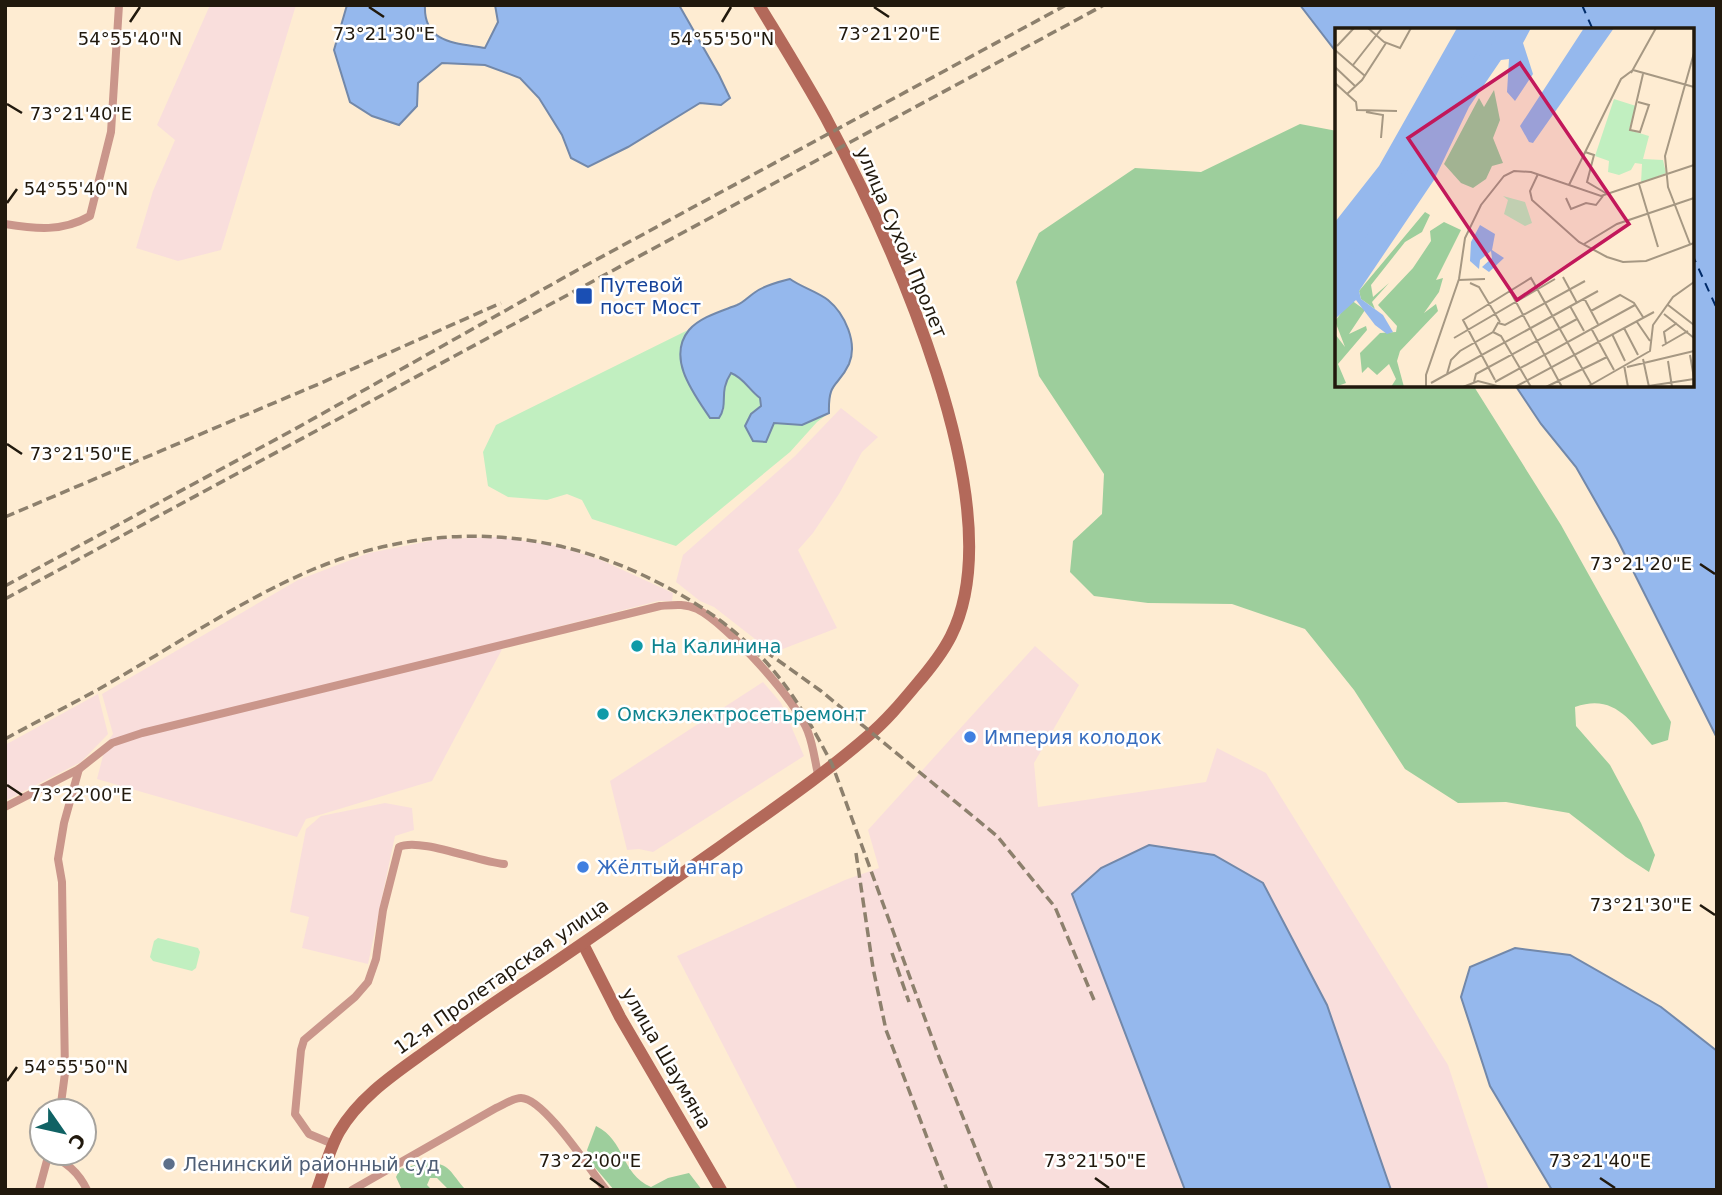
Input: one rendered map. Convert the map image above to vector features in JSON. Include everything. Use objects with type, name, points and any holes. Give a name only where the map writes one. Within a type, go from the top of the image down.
[{"type":"main road","name":"улица Сухой Пролет","points":[[760,5],[825,117],[870,207],[913,306],[946,404],[965,489],[970,527],[969,581],[950,639],[930,668]]},
{"type":"main road","name":"12-я Пролетарская улица","points":[[317,1190],[333,1144],[349,1117],[386,1080],[476,1014],[583,944],[871,734],[930,668]]},
{"type":"main road","name":"улица Шаумяна","points":[[583,944],[620,1017],[720,1190]]},
{"type":"street","points":[[5,224],[38,229],[75,225],[90,216],[111,132],[119,5]]},
{"type":"street","points":[[5,807],[79,769],[112,743],[142,733],[660,606],[685,604],[698,609],[730,635],[788,699],[808,732],[818,774]]},
{"type":"street","points":[[62,1097],[65,1073],[62,882],[58,859],[64,823],[79,769]]},
{"type":"street","points":[[333,1144],[309,1134],[295,1114],[301,1050],[304,1040],[355,997],[368,982],[376,959],[397,851],[402,844],[446,849],[468,858],[504,864]]},
{"type":"street","points":[[352,1190],[518,1098],[528,1099],[548,1114],[606,1190]]},
{"type":"street","points":[[39,1190],[45,1167]]},
{"type":"street","points":[[69,1167],[87,1190]]},
{"type":"shaded area","points":[[210,5],[296,5],[221,250],[178,261],[136,248],[153,191],[175,140],[157,125]]},
{"type":"shaded area","points":[[841,408],[878,437],[862,452],[839,494],[798,550],[837,628],[775,652],[676,582],[683,555],[795,456]]},
{"type":"shaded area","points":[[499,537],[558,546],[601,560],[673,593],[672,601],[658,601],[507,640],[432,781],[306,819],[297,837],[97,779],[106,744],[113,734],[102,694],[298,580],[369,553],[440,539]]},
{"type":"shaded area","points":[[1035,646],[1079,685],[1034,763],[1038,807],[1206,782],[1217,748],[1266,773],[1448,1065],[1489,1190],[1391,1190],[1327,1005],[1263,883],[1214,855],[1073,894],[1185,1190],[798,1190],[677,956],[845,880],[879,868],[868,830]]},
{"type":"shaded area","points":[[763,682],[781,703],[804,756],[653,852],[627,850],[610,781]]},
{"type":"shaded area","points":[[98,694],[108,734],[81,762],[5,801],[5,745]]},
{"type":"shaded area","points":[[385,803],[412,808],[414,830],[395,836],[368,964],[302,948],[309,917],[290,912],[306,829],[321,816]]},
{"type":"green space","points":[[1300,124],[1335,131],[1335,387],[1474,387],[1561,525],[1671,722],[1668,740],[1652,745],[1628,718],[1610,706],[1588,704],[1575,707],[1576,726],[1610,765],[1641,823],[1655,855],[1649,872],[1569,813],[1506,802],[1458,803],[1405,769],[1354,690],[1305,629],[1232,604],[1148,603],[1094,596],[1070,572],[1073,541],[1102,514],[1104,474],[1039,376],[1016,282],[1039,233],[1135,168],[1201,172]]},
{"type":"green space","points":[[690,329],[680,347],[724,411],[723,385],[731,372],[760,398],[761,406],[751,414],[774,423],[802,425],[829,413],[817,422],[790,452],[676,546],[592,519],[582,500],[567,494],[547,500],[508,497],[488,486],[483,452],[496,425]]},
{"type":"green space","points":[[158,938],[198,948],[200,952],[196,968],[192,971],[153,961],[150,957],[154,941]]},
{"type":"green space","points":[[596,1126],[613,1140],[628,1166],[641,1181],[651,1187],[668,1178],[689,1173],[702,1190],[614,1190],[592,1164],[587,1150]]},
{"type":"green space","points":[[426,1162],[441,1164],[466,1190],[449,1190],[437,1178],[430,1178],[427,1185],[432,1190],[402,1190],[396,1177],[400,1169]]},
{"type":"water","points":[[347,5],[425,5],[426,18],[436,34],[453,42],[485,48],[498,22],[495,5],[679,5],[730,98],[721,105],[700,103],[628,147],[588,167],[571,158],[562,135],[539,98],[520,78],[485,65],[442,63],[418,83],[417,106],[399,125],[372,116],[350,102],[334,50]]},
{"type":"water","points":[[1300,5],[1717,5],[1717,738],[1617,539],[1576,467],[1541,424],[1516,387],[1694,387],[1694,28],[1335,28],[1335,50]]},
{"type":"water","points":[[790,279],[824,297],[840,313],[851,338],[851,356],[845,372],[832,389],[829,413],[802,425],[774,423],[766,442],[753,441],[745,426],[751,414],[761,406],[760,398],[731,373],[725,386],[722,413],[719,418],[710,418],[685,376],[680,352],[683,341],[694,325],[739,304],[762,288]]},
{"type":"water","points":[[1149,845],[1214,855],[1263,883],[1327,1005],[1391,1190],[1185,1190],[1072,894],[1101,868]]},
{"type":"water","points":[[1515,948],[1570,955],[1661,1007],[1717,1051],[1717,1190],[1552,1190],[1490,1086],[1461,997],[1470,967]]},
{"type":"ferry route","points":[[1582,5],[1592,28]]},
{"type":"ferry route","points":[[1694,258],[1717,309]]},
{"type":"railway","points":[[5,586],[295,429],[581,268],[1066,5]]},
{"type":"railway","points":[[5,599],[1104,5]]},
{"type":"railway","points":[[5,517],[321,383],[501,303]]},
{"type":"railway","points":[[5,739],[99,689],[227,613],[280,585],[350,556],[394,544],[482,536],[526,540],[613,562],[655,581],[704,609],[747,643],[782,681],[819,740],[832,764],[939,1057],[992,1190]]},
{"type":"railway","points":[[765,651],[821,691],[997,836],[1055,907],[1094,1000]]},
{"type":"railway","points":[[856,853],[873,968],[886,1030],[947,1190]]},
{"type":"railway","points":[[892,953],[909,1002]]},
{"type":"place","name":"Путевой пост Мост","points":[[584,296]]},
{"type":"place","name":"На Калинина","points":[[637,646]]},
{"type":"place","name":"Омскэлектросетьремонт","points":[[603,714]]},
{"type":"place","name":"Империя колодок","points":[[970,737]]},
{"type":"place","name":"Жёлтый ангар","points":[[583,867]]},
{"type":"place","name":"Ленинский районный суд","points":[[169,1164]]}]
